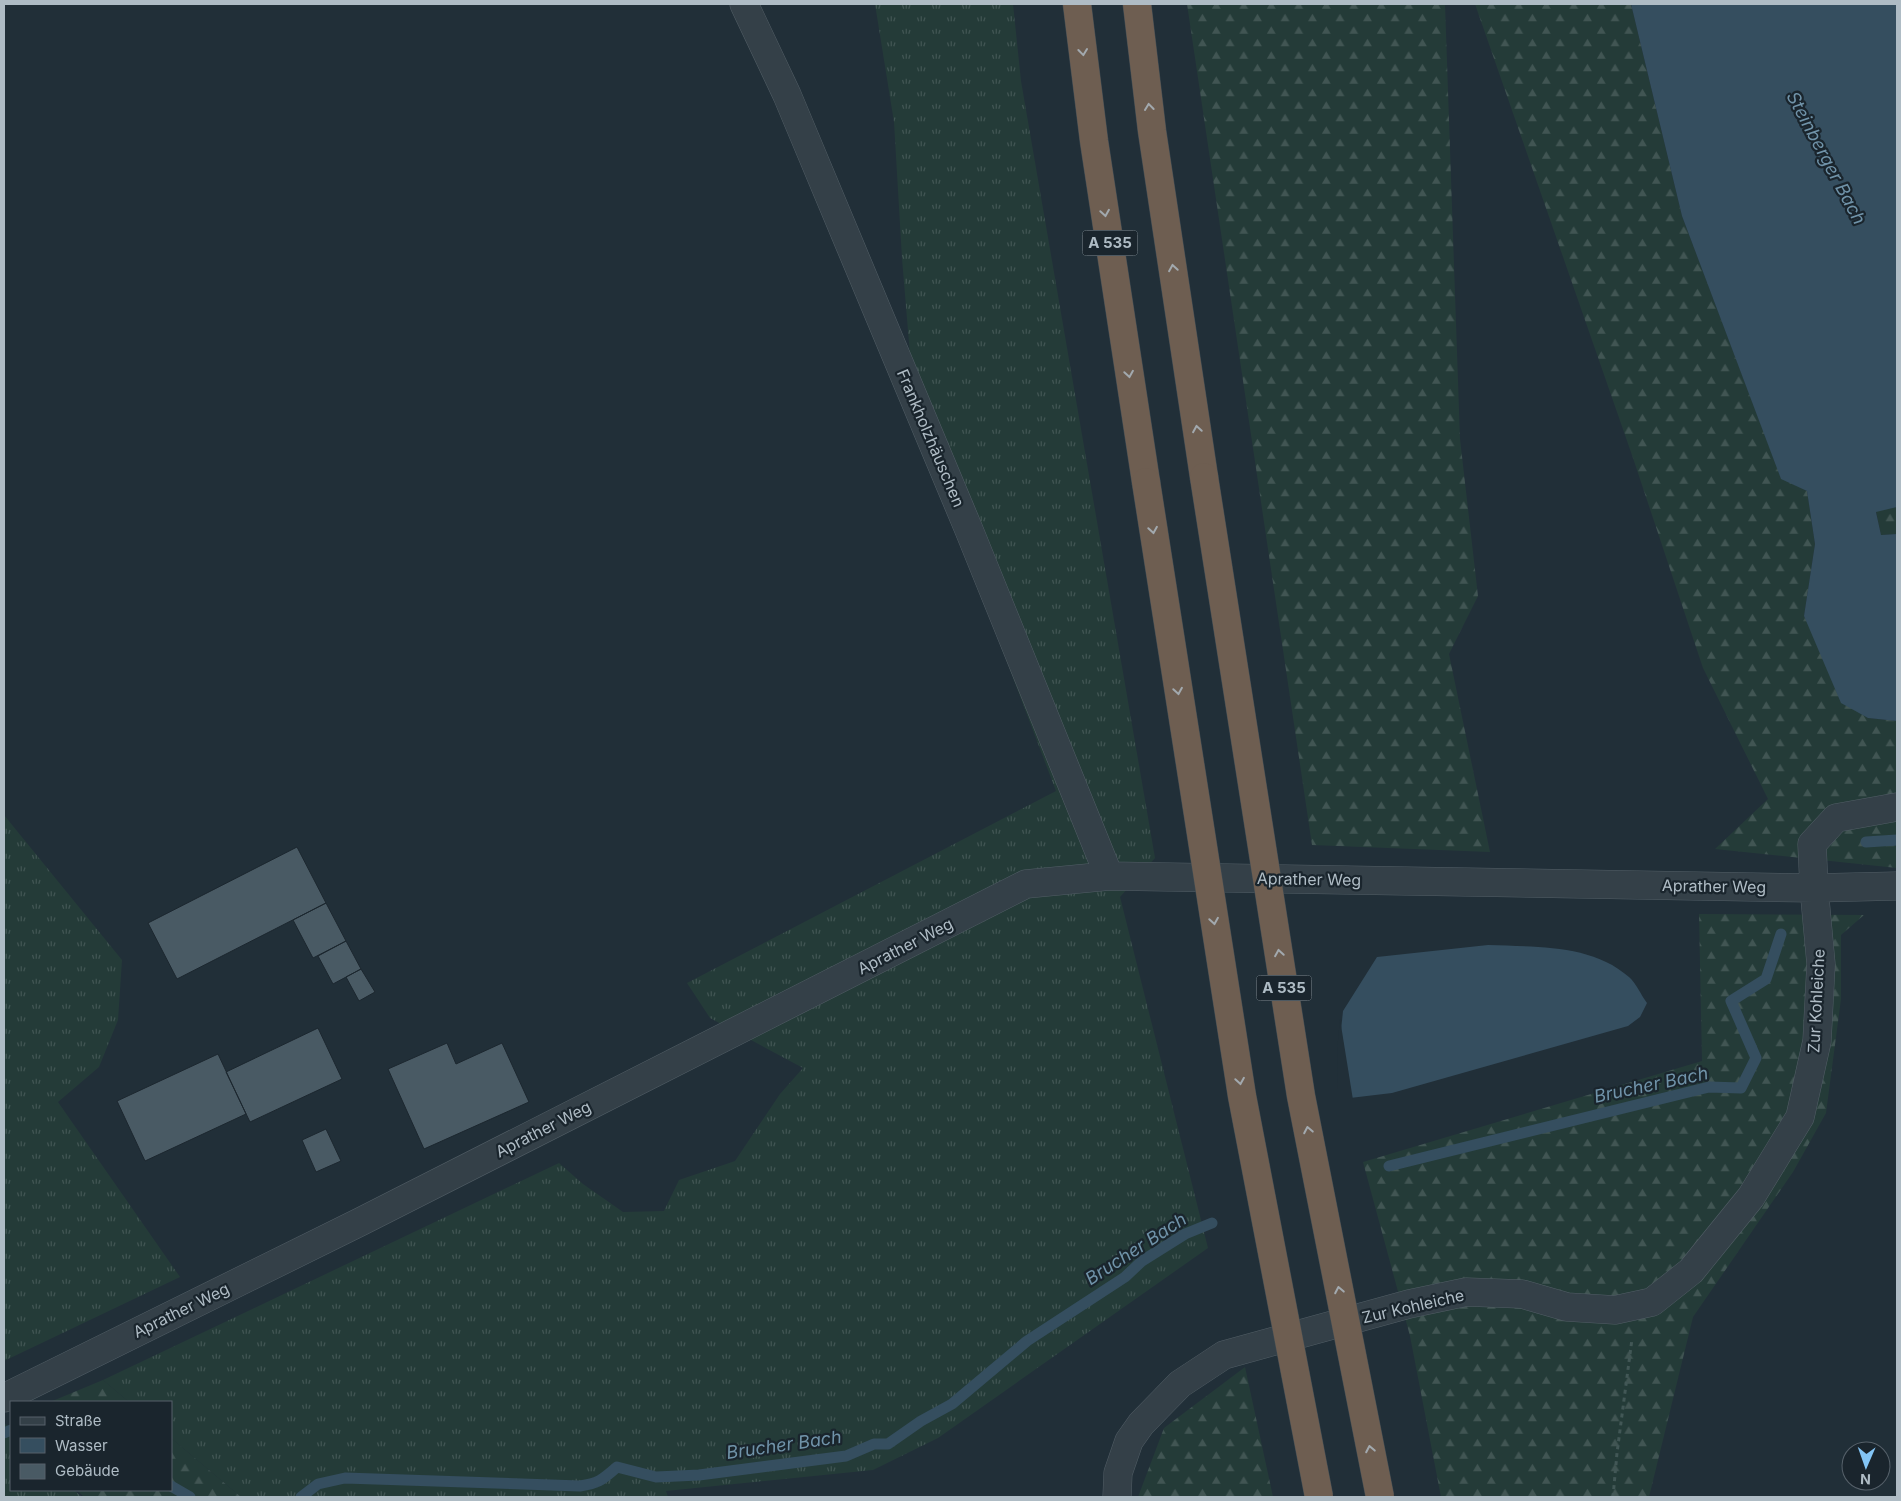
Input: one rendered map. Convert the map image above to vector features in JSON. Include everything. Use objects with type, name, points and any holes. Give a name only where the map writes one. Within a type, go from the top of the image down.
[{"type":"highway","name":"A 535","points":[[1077,4],[1096,151],[1146,482],[1242,1096],[1319,1497]]},
{"type":"highway","name":"A 535","points":[[1137,4],[1152,131],[1301,1096],[1380,1497]]},
{"type":"street","name":"Frankholzhäuschen","points":[[744,4],[787,95],[958,503],[1110,876]]},
{"type":"street","name":"Zur Kohleiche","points":[[1117,1497],[1118,1473],[1129,1441],[1141,1424],[1180,1384],[1224,1355],[1410,1304],[1466,1292],[1522,1294],[1568,1307],[1615,1310],[1652,1302],[1691,1271],[1745,1204],[1800,1117],[1817,1042],[1821,964],[1812,844],[1836,818],[1897,807]]},
{"type":"street","name":"Aprather Weg","points":[[4,1398],[360,1222],[1026,884],[1110,876],[1814,888],[1897,886]]},
{"type":"path","points":[[1613,1497],[1634,1327],[1652,1302]]},
{"type":"green space","points":[[875,4],[1013,4],[1021,81],[1155,858],[1120,897],[1208,1248],[938,1438],[873,1470],[666,1491],[668,1497],[241,1497],[172,1439],[172,1401],[128,1401],[103,1380],[559,1163],[583,1184],[623,1212],[664,1211],[679,1180],[735,1161],[780,1094],[803,1068],[710,1018],[687,983],[1056,791],[907,399],[911,367],[894,122]]},
{"type":"green space","points":[[1187,4],[1445,4],[1460,439],[1478,596],[1449,654],[1490,852],[1312,845]]},
{"type":"green space","points":[[1475,4],[1631,4],[1682,216],[1781,478],[1807,491],[1815,544],[1804,616],[1868,718],[1897,721],[1897,868],[1715,849],[1768,799],[1703,668],[1633,458]]},
{"type":"green space","points":[[1897,507],[1897,534],[1881,535],[1876,511]]},
{"type":"green space","points":[[4,815],[122,960],[118,1020],[99,1067],[58,1102],[180,1277],[4,1361]]},
{"type":"green space","points":[[1699,914],[1864,915],[1841,935],[1841,999],[1826,1113],[1793,1172],[1693,1317],[1649,1497],[1441,1497],[1410,1336],[1363,1162],[1702,1061]]},
{"type":"green space","points":[[1245,1367],[1273,1497],[1138,1497],[1164,1428]]},
{"type":"green space","points":[[103,1380],[128,1401],[52,1401]]},
{"type":"green space","points":[[4,1423],[10,1428],[10,1491],[75,1491],[82,1497],[4,1497]]},
{"type":"green space","points":[[172,1439],[241,1497],[84,1497],[78,1491],[172,1491]]},
{"type":"water","name":"Steinberger Bach","points":[[1631,4],[1897,4],[1897,507],[1876,512],[1881,535],[1897,534],[1897,721],[1868,718],[1841,703],[1804,616],[1815,544],[1807,491],[1781,479],[1682,216]]},
{"type":"water","points":[[1488,945],[1563,949],[1598,958],[1614,966],[1629,977],[1647,1003],[1640,1017],[1628,1026],[1392,1093],[1350,1098],[1340,1040],[1343,1011],[1377,957]]},
{"type":"pier","points":[[1340,1019],[1353,1100],[1348,1100],[1337,1090]]},
{"type":"building","points":[[297,847],[326,903],[177,979],[148,923]]},
{"type":"building","points":[[326,903],[346,941],[313,958],[293,920]]},
{"type":"building","points":[[346,941],[361,969],[333,984],[318,956]]},
{"type":"building","points":[[361,969],[375,992],[359,1001],[346,977]]},
{"type":"building","points":[[318,1028],[342,1079],[250,1122],[226,1072]]},
{"type":"building","points":[[447,1043],[456,1064],[502,1043],[529,1102],[424,1149],[388,1069]]},
{"type":"building","points":[[218,1054],[246,1114],[145,1161],[117,1101]]},
{"type":"building","points":[[326,1129],[341,1161],[316,1172],[302,1140]]},
{"type":"waterway","name":"Brucher Bach","points":[[1866,842],[1897,840]]},
{"type":"waterway","name":"Brucher Bach","points":[[1389,1166],[1709,1087],[1741,1088],[1756,1058],[1731,1001],[1766,979],[1781,934]]},
{"type":"waterway","name":"Brucher Bach","points":[[301,1497],[318,1484],[345,1478],[580,1486],[601,1480],[617,1467],[656,1477],[699,1475],[846,1456],[874,1444],[888,1444],[921,1421],[952,1404],[1027,1341],[1125,1277],[1142,1261],[1185,1234],[1212,1223]]},
{"type":"waterway","points":[[4,1433],[10,1430]]},
{"type":"waterway","points":[[172,1487],[190,1497]]}]
